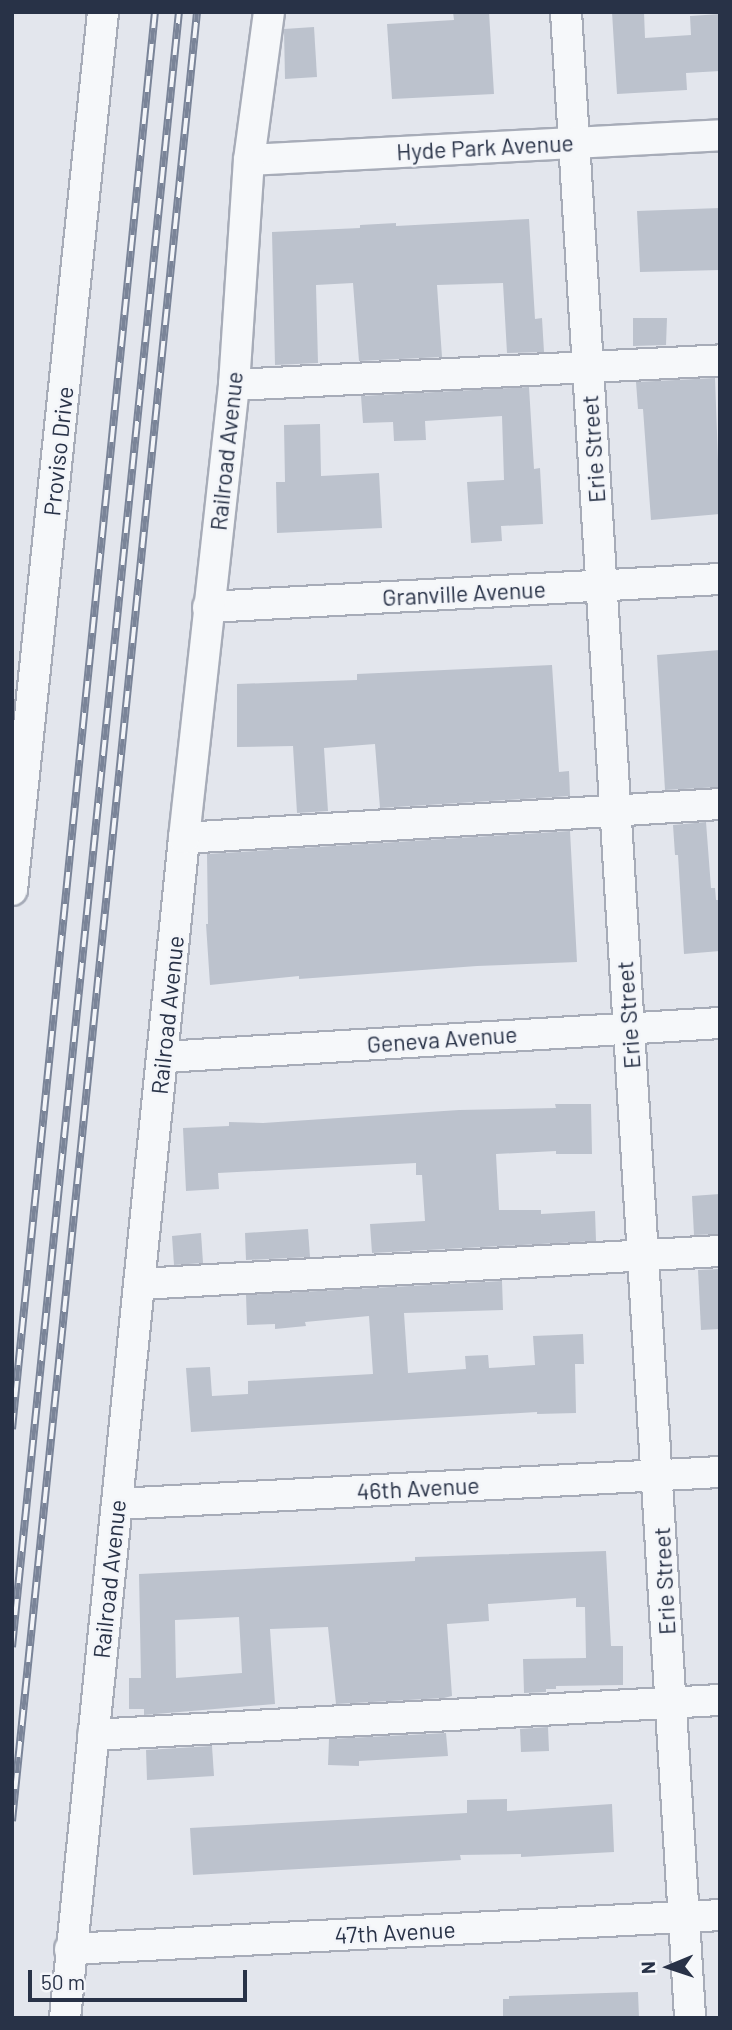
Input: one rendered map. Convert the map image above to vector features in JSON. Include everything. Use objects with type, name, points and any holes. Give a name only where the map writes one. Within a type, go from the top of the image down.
[{"type":"street","name":"Proviso Drive","points":[[12,890],[103,12]]},
{"type":"street","name":"Railroad Avenue","points":[[65,2018],[184,838],[234,385],[250,160],[269,12]]},
{"type":"street","name":"Erie Street","points":[[566,12],[690,2018]]},
{"type":"street","name":"Hyde Park Avenue","points":[[250,160],[720,135]]},
{"type":"street","points":[[234,385],[720,360]]},
{"type":"street","name":"Granville Avenue","points":[[208,607],[720,579]]},
{"type":"street","points":[[184,838],[720,804]]},
{"type":"street","name":"Geneva Avenue","points":[[164,1057],[720,1023]]},
{"type":"street","points":[[140,1283],[720,1251]]},
{"type":"street","name":"46th Avenue","points":[[117,1504],[720,1472]]},
{"type":"street","points":[[93,1735],[720,1700]]},
{"type":"street","name":"47th Avenue","points":[[70,1949],[720,1915]]},
{"type":"building","points":[[453,12],[489,12],[494,94],[392,99],[387,24],[454,20]]},
{"type":"building","points":[[612,12],[644,12],[645,38],[691,35],[690,16],[720,14],[720,71],[686,73],[687,90],[617,94]]},
{"type":"building","points":[[314,27],[317,77],[285,79],[284,29]]},
{"type":"building","points":[[720,208],[720,270],[640,272],[637,211]]},
{"type":"building","points":[[529,219],[535,319],[542,318],[544,352],[507,353],[503,283],[437,285],[442,357],[359,361],[353,283],[316,285],[318,363],[275,365],[272,232],[360,228],[360,225],[396,223],[396,226]]},
{"type":"building","points":[[633,318],[667,318],[666,345],[633,346]]},
{"type":"building","points":[[715,378],[720,514],[651,520],[643,409],[638,409],[636,382]]},
{"type":"building","points":[[529,387],[534,469],[540,468],[543,524],[501,526],[502,541],[471,543],[467,482],[504,480],[502,416],[425,421],[426,440],[394,441],[393,422],[363,423],[361,396]]},
{"type":"building","points":[[320,424],[321,476],[379,473],[382,528],[277,533],[276,482],[285,482],[284,425]]},
{"type":"building","points":[[720,650],[720,787],[665,790],[657,655]]},
{"type":"building","points":[[552,665],[559,772],[569,771],[570,796],[380,808],[375,744],[324,748],[328,811],[297,813],[293,746],[237,747],[237,684],[357,680],[357,674]]},
{"type":"building","points":[[706,822],[711,888],[715,888],[716,900],[720,900],[720,951],[684,954],[678,855],[675,855],[673,825]]},
{"type":"building","points":[[570,831],[577,962],[477,966],[299,979],[299,976],[210,985],[206,924],[207,854]]},
{"type":"building","points":[[555,1104],[591,1104],[592,1154],[556,1154],[556,1151],[496,1154],[499,1210],[541,1210],[541,1214],[595,1211],[596,1241],[372,1253],[370,1224],[425,1221],[422,1175],[416,1175],[416,1163],[218,1173],[219,1189],[186,1191],[183,1128],[229,1126],[229,1122],[263,1123],[459,1110],[556,1108]]},
{"type":"building","points":[[720,1194],[720,1234],[694,1235],[692,1196]]},
{"type":"building","points":[[308,1229],[310,1257],[246,1260],[245,1233]]},
{"type":"building","points":[[201,1233],[203,1263],[174,1265],[172,1236]]},
{"type":"building","points":[[720,1269],[720,1329],[701,1330],[698,1270]]},
{"type":"building","points":[[502,1281],[503,1310],[404,1313],[408,1373],[466,1369],[465,1356],[488,1355],[489,1368],[535,1365],[533,1336],[583,1334],[584,1364],[575,1364],[576,1413],[537,1412],[191,1432],[186,1368],[210,1367],[212,1396],[248,1394],[248,1381],[373,1374],[369,1316],[305,1322],[306,1326],[275,1329],[275,1324],[247,1325],[246,1295]]},
{"type":"building","points":[[606,1551],[611,1646],[623,1646],[623,1685],[556,1686],[556,1689],[546,1689],[546,1692],[524,1693],[523,1659],[586,1658],[585,1607],[576,1607],[576,1598],[488,1604],[489,1621],[447,1624],[452,1696],[444,1698],[336,1704],[328,1627],[270,1629],[275,1704],[144,1715],[144,1709],[129,1709],[129,1678],[141,1678],[139,1574],[415,1561],[415,1557]],"holes":[[[239,1617],[242,1673],[176,1678],[175,1620]]]},
{"type":"building","points":[[548,1727],[549,1751],[521,1752],[520,1729]]},
{"type":"building","points":[[446,1733],[448,1756],[359,1761],[359,1766],[328,1765],[329,1739]]},
{"type":"building","points":[[212,1746],[214,1776],[147,1780],[146,1750]]},
{"type":"building","points":[[507,1799],[507,1811],[612,1804],[614,1852],[521,1857],[521,1854],[460,1855],[461,1860],[193,1875],[190,1828],[467,1813],[467,1800]]},
{"type":"building","points":[[638,1992],[639,2018],[503,2018],[503,1999],[509,1999],[509,1996]]},
{"type":"railway","points":[[12,1429],[155,12]]},
{"type":"railway","points":[[12,1647],[179,12]]},
{"type":"railway","points":[[12,1821],[197,12]]}]
